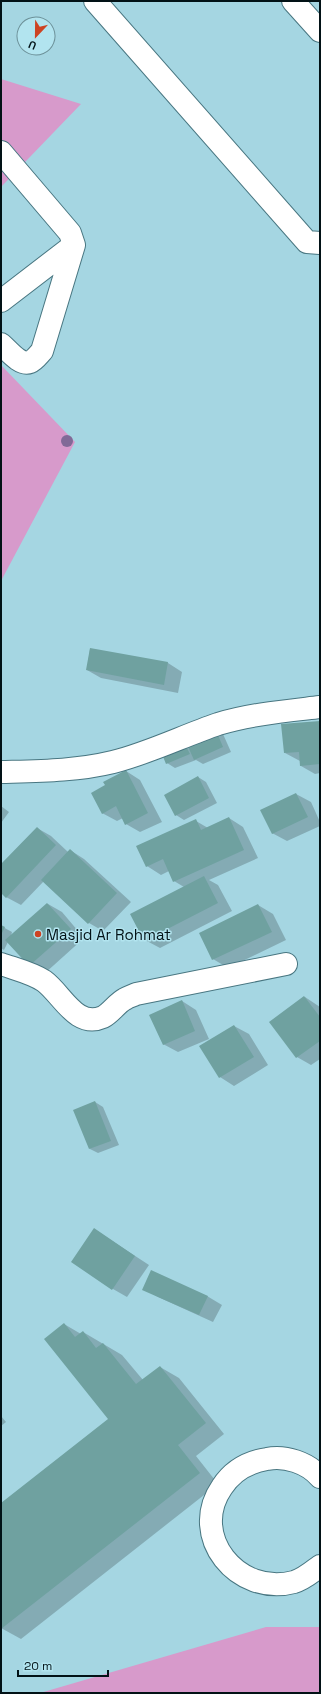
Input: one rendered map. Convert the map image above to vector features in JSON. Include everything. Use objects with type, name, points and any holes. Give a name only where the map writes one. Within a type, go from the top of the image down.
[{"type":"street","points":[[95,1],[307,242],[320,243]]},
{"type":"street","points":[[293,1],[320,31]]},
{"type":"street","points":[[1,152],[70,233],[74,245],[42,351],[31,362],[26,363],[18,359],[1,344]]},
{"type":"street","points":[[1,301],[74,245]]},
{"type":"street","points":[[1,772],[84,768],[140,754],[219,724],[241,718],[271,712],[320,707]]},
{"type":"street","points":[[1,964],[42,980],[53,988],[74,1013],[80,1017],[95,1019],[104,1016],[125,998],[136,994],[286,964]]},
{"type":"street","points":[[320,1477],[304,1464],[288,1459],[271,1458],[255,1461],[240,1468],[227,1479],[218,1492],[212,1508],[211,1524],[214,1541],[222,1556],[233,1568],[246,1578],[262,1583],[278,1584],[295,1582],[310,1575],[320,1566]]},
{"type":"shaded area","points":[[1,79],[81,104],[1,187]]},
{"type":"shaded area","points":[[1,365],[75,442],[1,581]]},
{"type":"shaded area","points":[[266,1627],[320,1627],[320,1693],[40,1693]]},
{"type":"building","points":[[90,648],[168,662],[164,685],[86,670]]},
{"type":"building","points":[[320,721],[320,764],[300,766],[299,752],[284,753],[281,724]]},
{"type":"building","points":[[215,728],[223,747],[194,760],[186,742]]},
{"type":"building","points":[[185,744],[190,754],[166,764],[162,754]]},
{"type":"building","points":[[126,770],[148,813],[125,825],[116,806],[102,814],[91,793],[105,785],[103,782]]},
{"type":"building","points":[[198,776],[209,798],[175,816],[164,795]]},
{"type":"building","points":[[296,793],[308,817],[272,834],[260,810]]},
{"type":"building","points":[[229,817],[244,850],[173,882],[163,859],[146,867],[136,846],[196,819],[201,830]]},
{"type":"building","points":[[37,827],[56,845],[6,898],[1,893],[1,864]]},
{"type":"building","points":[[70,849],[117,893],[88,924],[41,880]]},
{"type":"building","points":[[204,876],[218,903],[144,941],[130,914]]},
{"type":"building","name":"Masjid Ar Rohmat","points":[[47,903],[71,929],[29,966],[5,940]]},
{"type":"building","points":[[258,904],[272,932],[212,960],[199,933]]},
{"type":"building","points":[[1,925],[5,927],[1,935]]},
{"type":"building","points":[[304,996],[320,1017],[320,1041],[296,1058],[269,1022]]},
{"type":"building","points":[[182,1000],[195,1031],[163,1045],[149,1015]]},
{"type":"building","points":[[234,1025],[254,1057],[219,1078],[199,1046]]},
{"type":"building","points":[[95,1101],[111,1141],[89,1149],[73,1110]]},
{"type":"building","points":[[94,1228],[135,1256],[112,1290],[71,1262]]},
{"type":"building","points":[[151,1270],[208,1296],[199,1315],[142,1290]]},
{"type":"building","points":[[64,1323],[75,1337],[83,1331],[96,1348],[103,1343],[136,1384],[160,1366],[206,1423],[178,1445],[200,1473],[1,1629],[1,1503],[108,1419],[44,1339]]},
{"type":"place","name":"Masjid Ar Rohmat","points":[[38,934]]}]
